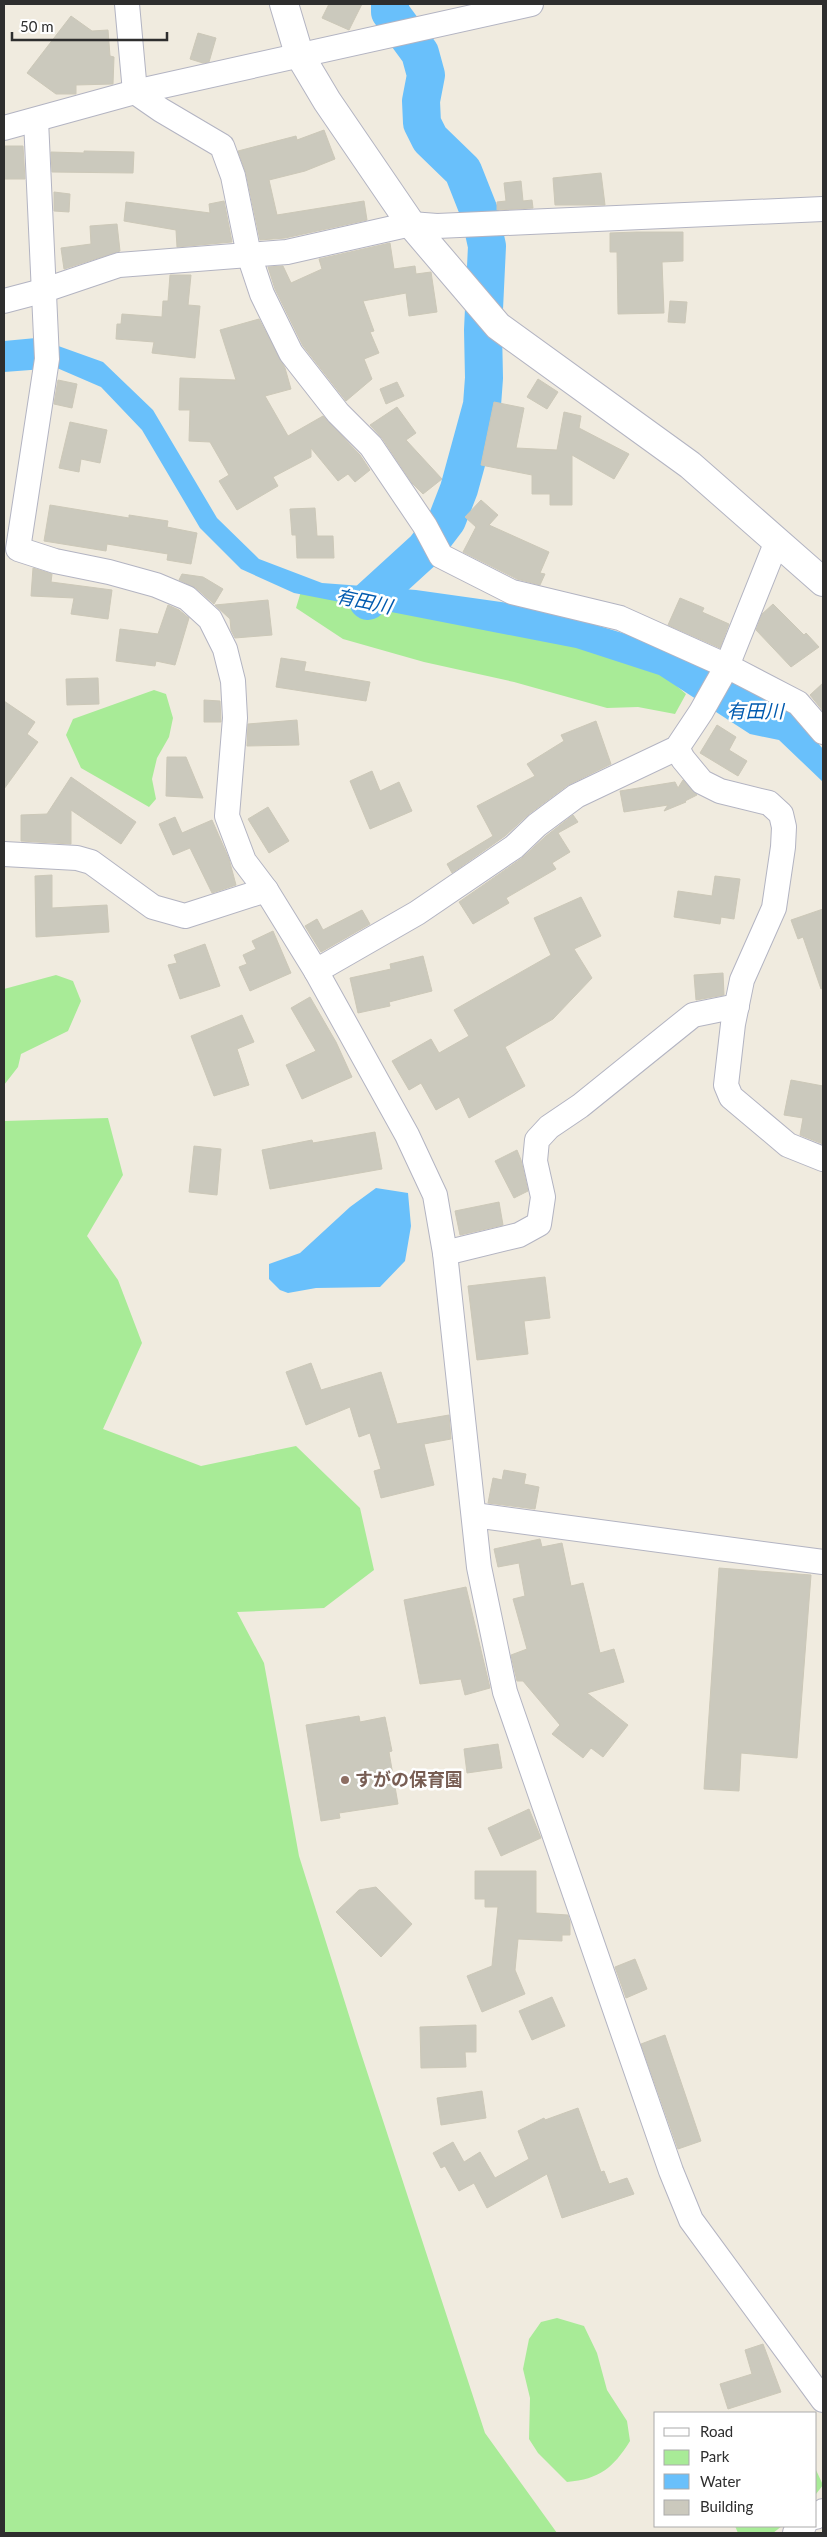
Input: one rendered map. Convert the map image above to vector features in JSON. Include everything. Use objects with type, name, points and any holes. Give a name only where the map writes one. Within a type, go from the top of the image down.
[{"type":"street","points":[[127,4],[135,92]]},
{"type":"street","points":[[284,4],[299,54],[327,101],[410,224],[498,326],[690,465],[823,582]]},
{"type":"street","points":[[4,128],[135,92],[299,54],[531,4]]},
{"type":"street","points":[[135,92],[161,110],[222,146],[234,176],[249,255],[262,294],[291,353],[338,412],[371,446],[425,526],[441,556],[512,592],[620,618],[726,666],[798,703],[823,732]]},
{"type":"street","points":[[36,120],[42,291],[47,359],[18,549],[55,561],[109,572],[156,585],[187,598],[210,619],[225,649],[233,681],[235,718],[227,816],[244,861],[266,890],[316,970],[424,1168],[435,1194],[446,1253],[480,1567],[505,1692],[674,2179],[691,2220],[823,2400]]},
{"type":"street","points":[[4,301],[119,266],[287,252],[410,224],[487,223],[823,209]]},
{"type":"street","points":[[316,970],[417,913],[514,847],[538,825],[576,796],[677,748],[701,712],[726,666],[777,541]]},
{"type":"street","points":[[677,748],[682,759],[702,782],[720,790],[769,803],[781,814],[784,826],[783,847],[774,908],[761,933],[742,980],[736,1006],[726,1085],[731,1097],[788,1145],[823,1159]]},
{"type":"street","points":[[4,854],[76,858],[91,862],[153,907],[185,916],[266,890]]},
{"type":"street","points":[[446,1253],[520,1236],[540,1224],[543,1197],[536,1161],[537,1140],[549,1127],[580,1106],[693,1015],[736,1006]]},
{"type":"street","points":[[474,1515],[823,1562]]},
{"type":"green space","points":[[302,588],[490,623],[656,668],[686,694],[675,714],[638,707],[607,708],[514,682],[424,662],[343,639],[296,608]]},
{"type":"green space","points":[[154,690],[166,694],[173,718],[169,737],[157,758],[152,779],[156,799],[149,807],[81,768],[66,735],[73,719]]},
{"type":"green space","points":[[56,975],[73,981],[81,1001],[68,1031],[21,1054],[18,1067],[4,1085],[4,989]]},
{"type":"green space","points":[[108,1118],[123,1175],[87,1236],[118,1280],[142,1343],[103,1429],[201,1466],[296,1446],[360,1508],[374,1570],[324,1608],[237,1612],[264,1663],[299,1856],[358,2044],[485,2433],[557,2533],[4,2533],[4,1121]]},
{"type":"green space","points":[[557,2318],[584,2326],[597,2353],[607,2390],[627,2421],[630,2441],[618,2458],[604,2471],[588,2478],[567,2482],[538,2453],[529,2439],[530,2398],[523,2369],[529,2339],[541,2322]]},
{"type":"green space","points":[[817,2472],[823,2485],[817,2493]]},
{"type":"green space","points":[[735,2527],[781,2527],[773,2533],[738,2533]]},
{"type":"water","name":"有田川","points":[[36,338],[103,362],[153,410],[217,518],[259,559],[322,583],[416,590],[537,607],[688,653],[781,700],[823,749],[823,782],[779,740],[750,734],[659,675],[576,648],[294,593],[241,569],[200,528],[142,430],[101,387],[57,368],[4,372],[4,341]]},
{"type":"water","points":[[376,1188],[408,1193],[411,1226],[405,1261],[380,1287],[316,1288],[288,1293],[280,1290],[269,1279],[269,1264],[300,1253],[350,1207]]},
{"type":"building","points":[[329,4],[362,4],[349,30],[322,18]]},
{"type":"building","points":[[71,16],[92,31],[108,30],[110,56],[114,57],[113,84],[76,85],[76,94],[56,94],[27,73]]},
{"type":"building","points":[[198,33],[216,38],[209,62],[203,63],[190,59]]},
{"type":"building","points":[[324,130],[335,159],[305,171],[269,180],[277,215],[364,201],[367,220],[285,238],[260,240],[246,173],[238,151],[296,136],[297,140]]},
{"type":"building","points":[[4,146],[23,146],[25,179],[4,179]]},
{"type":"building","points":[[84,151],[134,152],[133,173],[52,172],[51,152],[84,153]]},
{"type":"building","points":[[601,173],[605,205],[555,205],[553,178]]},
{"type":"building","points":[[521,181],[523,201],[532,200],[533,208],[497,210],[497,202],[506,201],[504,183]]},
{"type":"building","points":[[54,192],[70,194],[69,212],[54,211]]},
{"type":"building","points":[[224,201],[232,242],[177,247],[176,230],[124,221],[126,202],[210,213],[209,204]]},
{"type":"building","points":[[117,224],[120,251],[64,269],[61,248],[91,244],[90,226]]},
{"type":"building","points":[[683,232],[683,261],[662,262],[664,313],[618,314],[617,252],[610,252],[610,233]]},
{"type":"building","points":[[390,243],[394,269],[415,266],[416,274],[431,272],[437,312],[409,316],[406,293],[363,301],[374,331],[370,332],[379,353],[364,359],[372,379],[346,401],[303,346],[275,289],[268,267],[283,266],[291,283],[322,269],[319,259]]},
{"type":"building","points":[[170,275],[191,275],[188,305],[200,306],[195,358],[152,353],[154,342],[116,339],[117,324],[121,324],[122,314],[162,317],[163,301],[168,301]]},
{"type":"building","points":[[670,301],[687,302],[685,323],[668,322]]},
{"type":"building","points":[[259,319],[285,368],[291,389],[265,396],[288,436],[323,416],[360,455],[370,470],[355,482],[348,474],[338,481],[311,448],[311,457],[273,477],[278,486],[237,510],[219,481],[229,475],[210,442],[189,441],[190,410],[179,410],[180,378],[236,380],[220,330]]},
{"type":"building","points":[[538,379],[558,392],[547,409],[527,397]]},
{"type":"building","points":[[58,380],[77,384],[72,408],[54,404]]},
{"type":"building","points":[[397,382],[404,396],[386,404],[380,389]]},
{"type":"building","points":[[494,402],[524,408],[516,448],[557,450],[564,412],[581,416],[579,428],[629,454],[614,479],[572,455],[572,505],[550,505],[550,494],[532,494],[532,475],[481,465]]},
{"type":"building","points":[[397,407],[416,433],[406,440],[442,479],[423,494],[412,483],[382,438],[370,425]]},
{"type":"building","points":[[70,422],[107,430],[100,463],[81,459],[79,472],[59,468]]},
{"type":"building","points":[[481,500],[498,515],[489,525],[549,552],[540,573],[545,574],[540,585],[517,579],[463,552],[476,527],[465,517]]},
{"type":"building","points":[[50,505],[129,518],[129,515],[168,521],[167,527],[197,533],[191,564],[167,560],[168,554],[107,544],[106,551],[44,541]]},
{"type":"building","points":[[315,508],[317,536],[333,536],[334,558],[297,558],[296,535],[292,535],[290,509]]},
{"type":"building","points":[[33,568],[52,574],[51,582],[112,590],[108,619],[71,614],[74,598],[31,596]]},
{"type":"building","points":[[182,574],[203,577],[223,589],[214,604],[196,588],[179,580]]},
{"type":"building","points":[[680,598],[704,608],[702,612],[729,624],[720,648],[668,625]]},
{"type":"building","points":[[268,600],[272,635],[235,638],[231,630],[230,619],[215,605]]},
{"type":"building","points":[[773,604],[819,647],[791,667],[756,630],[762,614]]},
{"type":"building","points":[[168,605],[179,610],[189,618],[175,665],[156,661],[155,666],[116,661],[120,629],[158,634]]},
{"type":"building","points":[[281,658],[306,662],[304,671],[370,682],[366,701],[276,687]]},
{"type":"building","points":[[98,678],[99,704],[67,705],[66,679]]},
{"type":"building","points":[[823,683],[823,711],[810,695]]},
{"type":"building","points":[[204,700],[220,701],[221,722],[204,722]]},
{"type":"building","points":[[4,701],[35,722],[27,734],[38,742],[4,789]]},
{"type":"building","points":[[297,720],[299,745],[247,746],[248,724]]},
{"type":"building","points":[[596,721],[611,764],[568,785],[529,814],[505,836],[452,873],[447,864],[493,836],[477,806],[535,776],[527,764],[564,741],[561,735]]},
{"type":"building","points":[[717,725],[736,737],[729,750],[747,761],[738,776],[700,753]]},
{"type":"building","points":[[167,757],[186,757],[203,798],[166,796]]},
{"type":"building","points":[[372,771],[380,791],[399,782],[412,811],[370,829],[350,781]]},
{"type":"building","points":[[71,777],[136,822],[121,844],[71,810],[71,844],[21,841],[21,815],[47,814]]},
{"type":"building","points":[[683,780],[697,795],[686,802],[664,811],[668,805],[624,812],[620,791],[675,782],[678,788]]},
{"type":"building","points":[[268,807],[289,841],[269,853],[248,819]]},
{"type":"building","points":[[573,815],[578,822],[558,833],[570,852],[552,863],[556,869],[506,898],[509,903],[473,924],[459,902],[522,858]]},
{"type":"building","points":[[175,817],[182,833],[212,820],[229,859],[236,885],[212,893],[190,848],[173,855],[159,824]]},
{"type":"building","points":[[52,875],[52,908],[107,905],[109,932],[36,937],[35,876]]},
{"type":"building","points":[[715,876],[740,879],[734,919],[721,917],[720,924],[674,917],[678,891],[712,896]]},
{"type":"building","points":[[581,897],[601,936],[574,949],[592,978],[553,1019],[505,1047],[525,1086],[469,1118],[459,1097],[436,1110],[421,1083],[409,1090],[392,1061],[431,1039],[439,1053],[469,1036],[454,1010],[551,955],[534,918]]},
{"type":"building","points":[[823,909],[823,988],[821,989],[803,937],[798,939],[791,920]]},
{"type":"building","points":[[362,910],[370,924],[321,952],[305,926],[317,919],[323,930]]},
{"type":"building","points":[[273,931],[291,973],[250,991],[239,967],[247,964],[243,955],[256,949],[252,941]]},
{"type":"building","points":[[205,944],[220,986],[180,999],[168,965],[177,963],[174,955]]},
{"type":"building","points":[[423,956],[432,991],[389,1002],[390,1006],[358,1013],[350,978],[391,969],[390,964]]},
{"type":"building","points":[[723,973],[724,995],[696,1000],[694,975]]},
{"type":"building","points":[[310,997],[336,1042],[352,1077],[302,1099],[286,1065],[316,1051],[291,1008]]},
{"type":"building","points":[[242,1015],[254,1042],[237,1049],[249,1085],[214,1096],[191,1036]]},
{"type":"building","points":[[791,1080],[823,1086],[823,1144],[800,1135],[803,1118],[784,1115]]},
{"type":"building","points":[[375,1132],[382,1169],[270,1189],[262,1150],[312,1140],[313,1143]]},
{"type":"building","points":[[194,1146],[221,1149],[217,1195],[189,1192]]},
{"type":"building","points":[[517,1150],[528,1191],[514,1198],[495,1161]]},
{"type":"building","points":[[499,1202],[503,1225],[460,1235],[455,1211]]},
{"type":"building","points":[[545,1277],[550,1318],[524,1321],[528,1354],[477,1360],[468,1286]]},
{"type":"building","points":[[311,1363],[321,1390],[381,1372],[397,1424],[449,1415],[451,1439],[424,1444],[434,1485],[381,1498],[374,1471],[381,1469],[370,1433],[359,1437],[350,1407],[306,1425],[286,1372]]},
{"type":"building","points":[[504,1470],[526,1474],[524,1484],[539,1487],[535,1509],[488,1503],[493,1478],[502,1480]]},
{"type":"building","points":[[540,1539],[542,1547],[562,1543],[571,1586],[583,1583],[600,1653],[614,1649],[624,1682],[587,1693],[628,1725],[603,1757],[591,1748],[583,1758],[552,1734],[560,1725],[523,1681],[517,1681],[511,1655],[527,1649],[513,1599],[525,1596],[519,1563],[498,1567],[494,1549]]},
{"type":"building","points":[[719,1568],[811,1575],[797,1758],[741,1753],[739,1791],[704,1789]]},
{"type":"building","points":[[466,1587],[490,1688],[465,1695],[461,1679],[420,1684],[404,1600]]},
{"type":"building","points":[[359,1716],[360,1722],[385,1717],[392,1751],[389,1752],[398,1804],[339,1813],[340,1818],[321,1821],[306,1725]]},
{"type":"building","points":[[498,1744],[502,1768],[467,1773],[464,1749]]},
{"type":"building","points":[[529,1809],[541,1838],[501,1856],[488,1828]]},
{"type":"building","points":[[475,1871],[536,1871],[536,1913],[568,1915],[570,1922],[570,1935],[562,1935],[562,1941],[518,1939],[515,1970],[525,1994],[482,2012],[467,1976],[492,1966],[498,1907],[485,1907],[485,1899],[475,1899]]},
{"type":"building","points":[[376,1887],[412,1924],[381,1957],[336,1912],[359,1890]]},
{"type":"building","points":[[635,1959],[647,1989],[626,1998],[615,1967]]},
{"type":"building","points":[[552,1997],[565,2026],[532,2040],[519,2011]]},
{"type":"building","points":[[476,2025],[476,2052],[465,2052],[466,2067],[421,2068],[420,2027]]},
{"type":"building","points":[[665,2035],[701,2141],[678,2149],[641,2044]]},
{"type":"building","points":[[482,2091],[486,2118],[441,2125],[437,2098]]},
{"type":"building","points":[[578,2108],[601,2172],[604,2171],[609,2184],[627,2178],[634,2194],[562,2218],[547,2174],[487,2208],[474,2183],[459,2191],[445,2166],[441,2168],[433,2153],[453,2142],[464,2162],[480,2152],[495,2178],[529,2159],[518,2131],[544,2118],[545,2120]]},
{"type":"building","points":[[763,2344],[781,2392],[728,2409],[720,2384],[752,2374],[745,2350]]},
{"type":"waterway","points":[[368,601],[425,549],[447,520],[459,489],[482,405],[484,378],[483,330],[487,246],[480,214],[463,171],[430,139],[422,123],[421,101],[426,75],[420,53],[390,12],[390,4]]},
{"type":"place","name":"すがの保育園","points":[[345,1780]]}]
